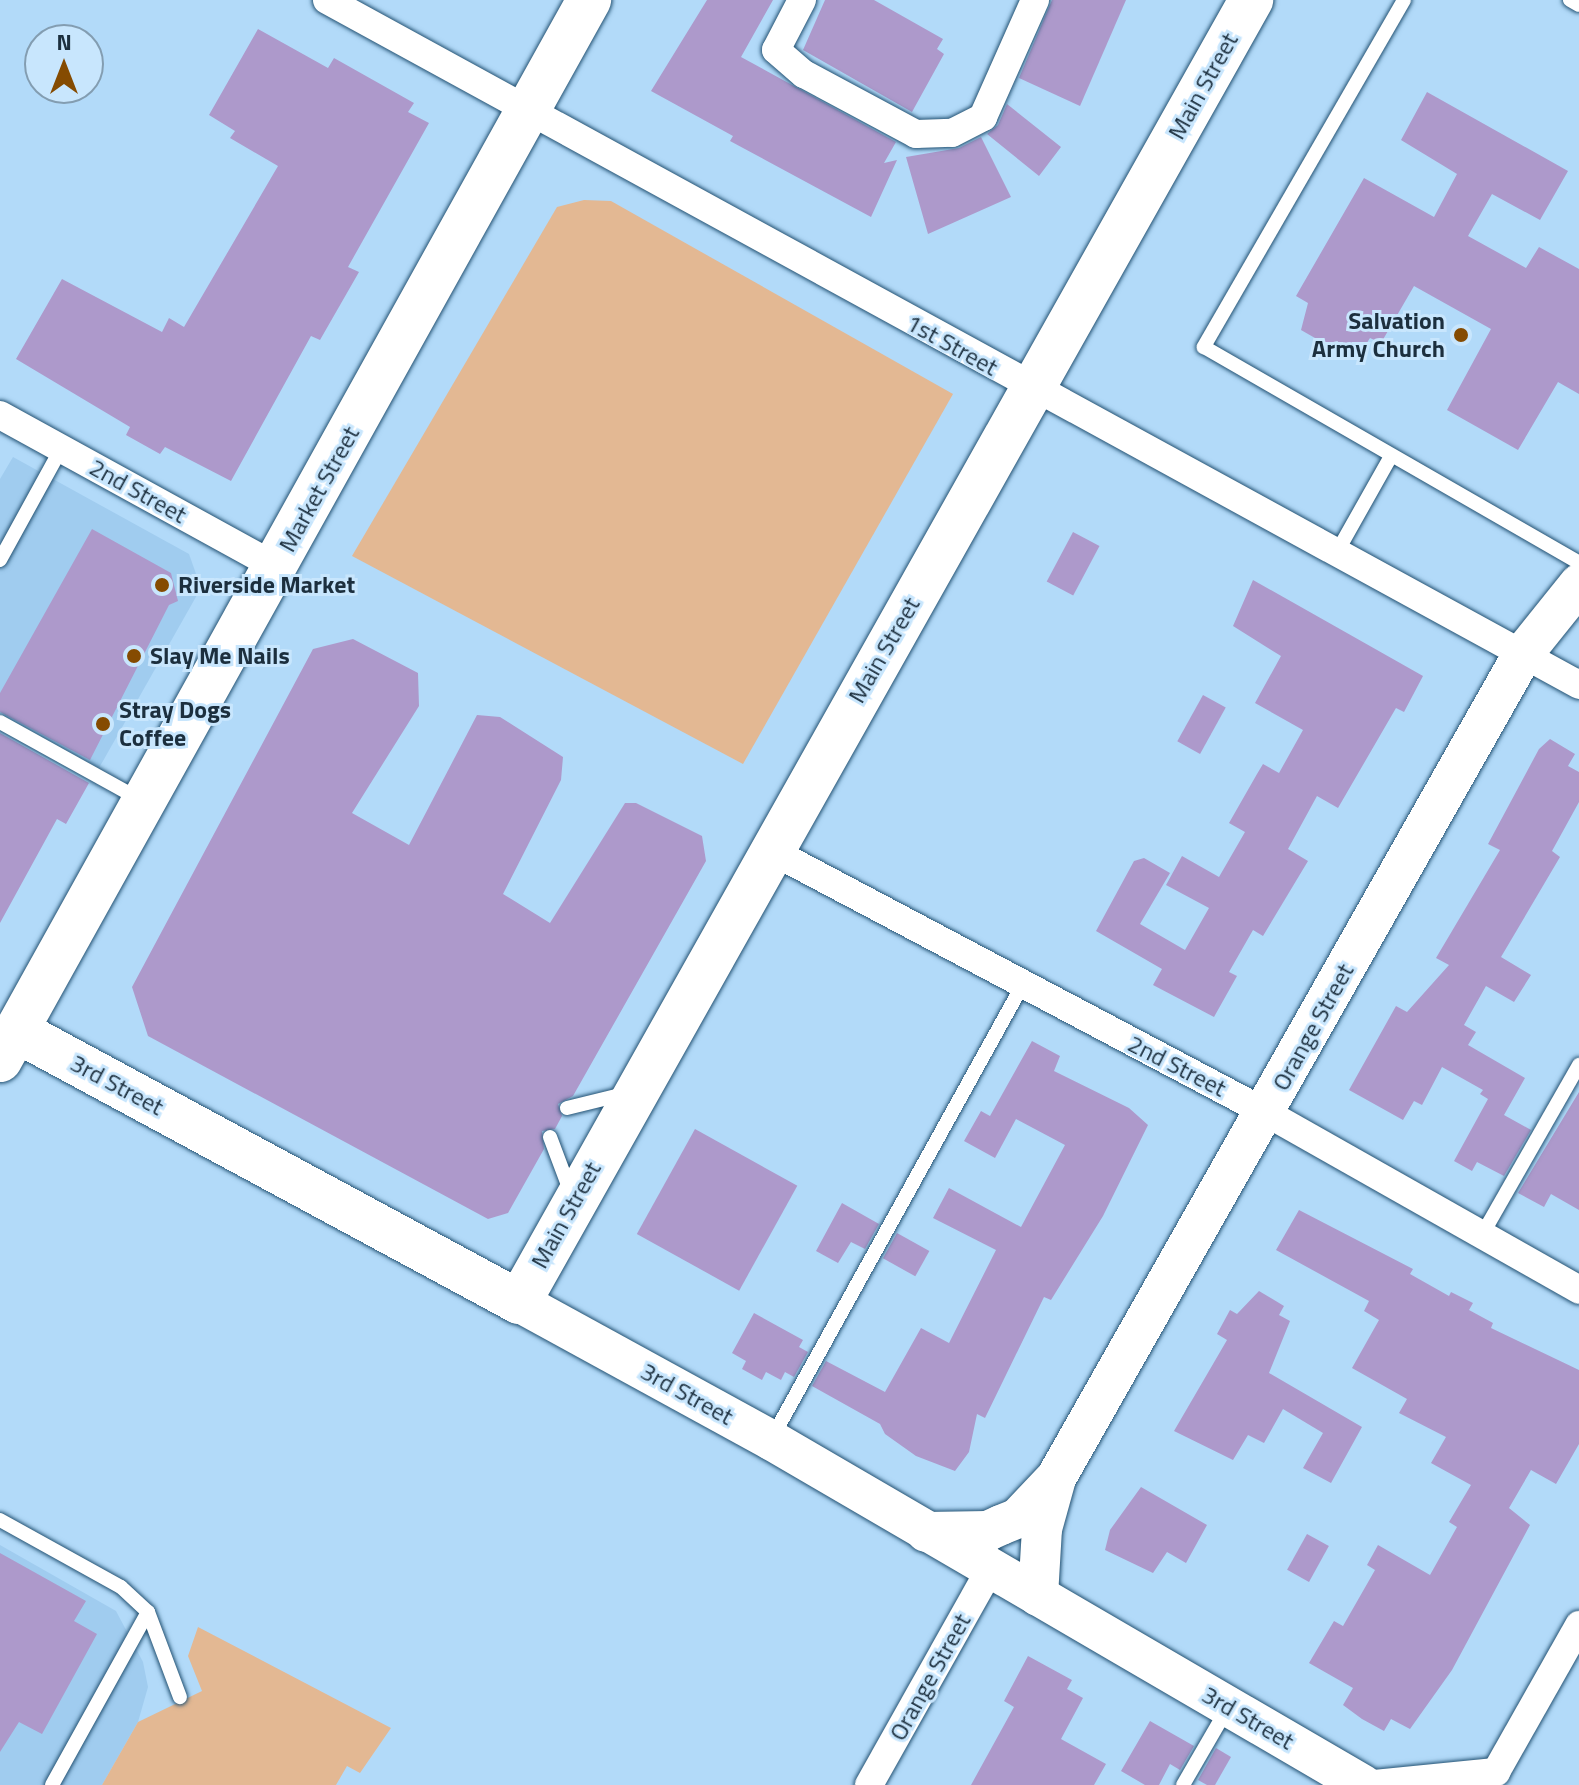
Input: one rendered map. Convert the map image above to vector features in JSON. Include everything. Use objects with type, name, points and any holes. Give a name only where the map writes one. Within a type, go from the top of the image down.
[{"type":"main road","name":"Market Street","points":[[6,1037],[144,802],[589,0]]},
{"type":"main road","name":"Main Street","points":[[519,1302],[573,1199],[1035,391],[1251,0]]},
{"type":"main road","name":"3rd Street","points":[[6,1037],[519,1302]]},
{"type":"street","name":"1st Street","points":[[327,0],[526,113],[1579,685]]},
{"type":"street","points":[[802,0],[776,50],[804,74],[916,134],[952,133],[983,117],[1035,0]]},
{"type":"street","name":"2nd Street","points":[[0,415],[276,567]]},
{"type":"street","name":"Orange Street","points":[[926,1532],[988,1531],[1018,1518],[1056,1478],[1523,654],[1579,584]]},
{"type":"street","name":"2nd Street","points":[[770,850],[1265,1112],[1579,1290]]},
{"type":"street","name":"3rd Street","points":[[519,1302],[771,1440],[1363,1785]]},
{"type":"street","name":"Orange Street","points":[[1038,1596],[1042,1529],[1056,1478]]},
{"type":"street","name":"Orange Street","points":[[869,1785],[991,1568]]},
{"type":"street","points":[[1363,1785],[1496,1772],[1579,1625]]},
{"type":"lane","points":[[1404,0],[1204,347],[1390,458],[1579,563]]},
{"type":"lane","points":[[1570,0],[1579,5]]},
{"type":"lane","points":[[0,560],[61,449]]},
{"type":"lane","points":[[1337,552],[1390,458]]},
{"type":"lane","points":[[0,722],[144,802]]},
{"type":"lane","points":[[771,1440],[1022,986]]},
{"type":"lane","points":[[1482,1235],[1579,1065]]},
{"type":"lane","points":[[567,1108],[636,1090]]},
{"type":"lane","points":[[550,1137],[573,1199]]},
{"type":"lane","points":[[0,1520],[121,1587],[148,1612],[180,1697]]},
{"type":"lane","points":[[52,1785],[148,1612]]},
{"type":"lane","points":[[1183,1785],[1228,1707]]},
{"type":"shaded area","points":[[584,200],[611,201],[953,394],[743,764],[352,556],[557,207]]},
{"type":"shaded area","points":[[13,457],[189,554],[201,588],[99,768],[0,713],[0,479]]},
{"type":"shaded area","points":[[0,1545],[116,1611],[143,1662],[148,1687],[138,1722],[102,1785],[0,1785]]},
{"type":"shaded area","points":[[198,1627],[391,1728],[360,1773],[347,1766],[336,1785],[102,1785],[138,1722],[202,1691],[188,1656]]},
{"type":"building","points":[[707,0],[773,0],[741,57],[896,142],[884,163],[897,160],[871,217],[730,141],[733,136],[651,91]]},
{"type":"building","points":[[825,0],[874,0],[943,39],[937,49],[944,54],[912,112],[803,50]]},
{"type":"building","points":[[1052,0],[1126,0],[1080,106],[1019,78]]},
{"type":"building","points":[[258,29],[328,68],[334,58],[414,103],[408,112],[429,123],[348,267],[359,272],[320,340],[311,336],[231,481],[165,447],[160,454],[126,435],[130,427],[16,359],[62,279],[162,332],[169,318],[184,327],[278,166],[230,138],[235,131],[209,115]]},
{"type":"building","points":[[1427,92],[1568,171],[1540,220],[1492,194],[1468,236],[1526,268],[1539,247],[1579,269],[1579,394],[1558,382],[1518,450],[1447,410],[1491,329],[1414,286],[1381,343],[1370,338],[1363,349],[1356,345],[1350,358],[1301,330],[1308,303],[1296,296],[1364,178],[1434,217],[1457,174],[1401,140]]},
{"type":"building","points":[[1007,104],[1061,147],[1039,176],[987,134],[998,125]]},
{"type":"building","points":[[981,137],[1011,197],[928,234],[906,157],[959,148]]},
{"type":"building","points":[[92,529],[171,573],[178,601],[169,605],[90,760],[0,712],[0,693]]},
{"type":"building","points":[[1073,532],[1099,546],[1073,596],[1047,581]]},
{"type":"building","points":[[1253,580],[1423,676],[1404,712],[1396,708],[1338,808],[1317,796],[1288,849],[1308,861],[1263,936],[1253,930],[1229,972],[1237,976],[1214,1017],[1153,985],[1162,969],[1096,931],[1134,861],[1144,858],[1170,873],[1140,924],[1185,950],[1209,908],[1166,885],[1182,856],[1219,877],[1245,832],[1229,823],[1257,774],[1263,764],[1279,773],[1303,730],[1255,703],[1281,656],[1233,626]]},
{"type":"building","points":[[353,639],[418,673],[419,706],[352,813],[409,845],[477,715],[500,717],[563,757],[561,780],[503,894],[550,923],[625,803],[636,803],[702,836],[706,861],[573,1096],[558,1104],[562,1116],[555,1129],[542,1131],[544,1149],[508,1213],[488,1219],[148,1036],[132,987],[313,649]]},
{"type":"building","points":[[1203,695],[1226,708],[1200,754],[1177,741]]},
{"type":"building","points":[[0,733],[89,783],[66,824],[57,819],[0,923]]},
{"type":"building","points":[[1550,739],[1575,754],[1568,766],[1579,772],[1579,802],[1552,851],[1560,857],[1501,957],[1531,975],[1514,1002],[1486,986],[1464,1025],[1476,1032],[1468,1045],[1525,1078],[1504,1115],[1531,1130],[1504,1176],[1477,1162],[1472,1171],[1454,1161],[1488,1099],[1480,1094],[1483,1090],[1442,1067],[1422,1105],[1414,1101],[1403,1120],[1349,1090],[1396,1006],[1407,1012],[1449,965],[1436,958],[1500,850],[1488,844],[1539,749]]},
{"type":"building","points":[[1032,1041],[1060,1056],[1054,1071],[1129,1108],[1148,1125],[1103,1216],[1051,1300],[1044,1297],[985,1418],[977,1414],[969,1452],[955,1471],[916,1456],[885,1434],[880,1424],[812,1386],[826,1361],[885,1392],[921,1328],[949,1343],[996,1250],[933,1218],[949,1188],[1021,1227],[1065,1145],[1016,1119],[995,1158],[964,1141],[981,1111],[990,1116]]},
{"type":"building","points":[[1579,1092],[1579,1210],[1551,1194],[1544,1207],[1518,1193]]},
{"type":"building","points":[[695,1129],[797,1186],[739,1291],[637,1234]]},
{"type":"building","points":[[842,1203],[879,1224],[865,1249],[851,1242],[838,1263],[816,1251]]},
{"type":"building","points":[[1299,1210],[1413,1269],[1410,1274],[1449,1296],[1451,1292],[1473,1303],[1469,1310],[1493,1323],[1491,1328],[1579,1370],[1579,1444],[1556,1484],[1531,1470],[1509,1508],[1530,1525],[1452,1670],[1410,1729],[1391,1719],[1384,1731],[1362,1719],[1343,1705],[1353,1688],[1309,1663],[1334,1621],[1343,1626],[1375,1570],[1367,1565],[1378,1545],[1430,1575],[1457,1527],[1449,1522],[1471,1485],[1431,1463],[1446,1437],[1399,1413],[1407,1399],[1352,1368],[1379,1320],[1364,1311],[1369,1301],[1276,1250]]},
{"type":"building","points":[[897,1233],[929,1251],[915,1276],[883,1258]]},
{"type":"building","points":[[1259,1291],[1284,1306],[1279,1315],[1290,1321],[1269,1373],[1362,1427],[1331,1483],[1303,1468],[1323,1433],[1283,1409],[1264,1443],[1248,1435],[1233,1460],[1174,1431],[1227,1340],[1217,1334],[1230,1310],[1237,1314]]},
{"type":"building","points":[[754,1313],[803,1340],[799,1347],[808,1352],[794,1377],[785,1372],[781,1380],[766,1372],[762,1380],[742,1369],[746,1361],[732,1353]]},
{"type":"building","points":[[1141,1487],[1207,1525],[1186,1563],[1167,1552],[1153,1573],[1105,1550],[1110,1530]]},
{"type":"building","points":[[1307,1534],[1329,1546],[1309,1582],[1287,1570]]},
{"type":"building","points":[[0,1553],[86,1601],[74,1621],[97,1634],[42,1734],[19,1722],[0,1752]]},
{"type":"building","points":[[1028,1656],[1072,1680],[1067,1689],[1083,1698],[1061,1739],[1106,1764],[1094,1785],[971,1785],[1014,1707],[1004,1701]]},
{"type":"building","points":[[1150,1721],[1194,1746],[1180,1770],[1170,1764],[1159,1785],[1145,1785],[1121,1771]]},
{"type":"building","points":[[1216,1748],[1231,1757],[1215,1785],[1207,1785],[1198,1780]]},
{"type":"place","name":"Salvation Army Church","points":[[1461,335]]},
{"type":"place","name":"Riverside Market","points":[[162,585]]},
{"type":"place","name":"Slay Me Nails","points":[[134,656]]},
{"type":"place","name":"Stray Dogs Coffee","points":[[103,724]]}]
